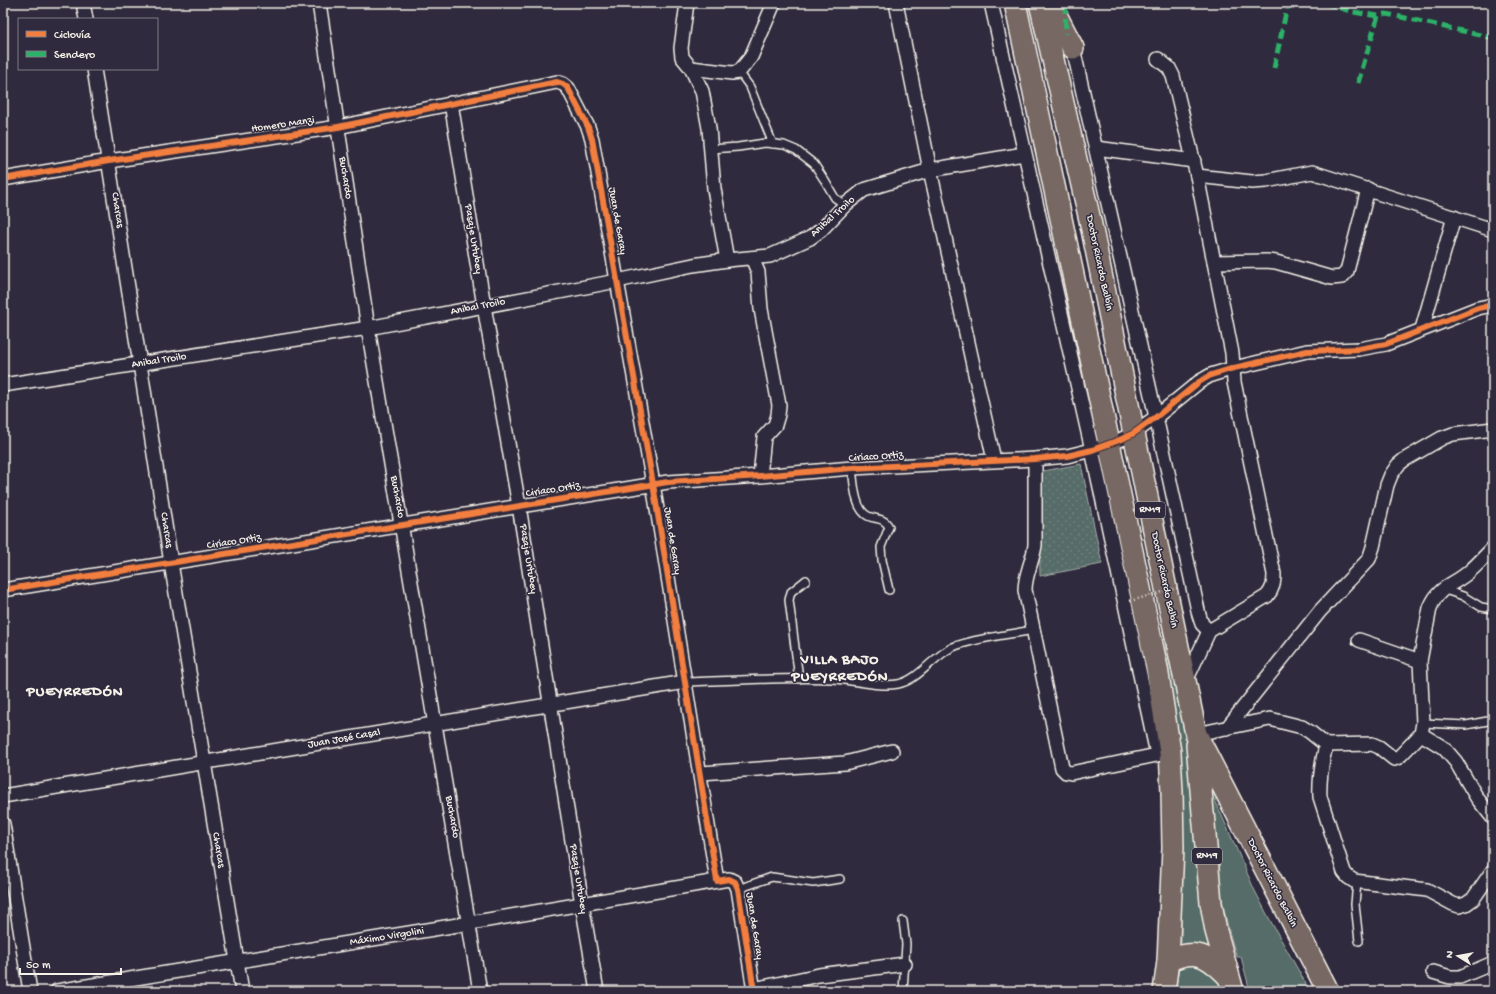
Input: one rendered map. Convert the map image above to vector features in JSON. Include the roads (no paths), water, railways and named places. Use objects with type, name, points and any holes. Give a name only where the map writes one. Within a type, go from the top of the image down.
[{"type":"main road","name":"RN19","points":[[1015,3],[1101,446],[1157,668],[1173,848],[1168,961],[1164,991]]},
{"type":"main road","name":"Doctor Ricardo Balbín","points":[[1040,3],[1090,220],[1196,734],[1328,991]]},
{"type":"main road","points":[[1050,3],[1073,48]]},
{"type":"main road","name":"RN19","points":[[1196,734],[1211,903],[1216,931],[1230,984]]},
{"type":"main road","points":[[1168,961],[1185,954],[1192,954],[1212,962],[1230,984]]},
{"type":"street","points":[[83,3],[86,18]]},
{"type":"street","name":"Buchardo","points":[[319,3],[368,328],[470,923],[480,991]]},
{"type":"street","points":[[687,3],[681,48],[682,57],[691,68],[702,91],[711,149],[714,189],[727,260]]},
{"type":"street","points":[[691,68],[732,73],[740,72],[751,57],[774,3]]},
{"type":"street","points":[[896,3],[930,170],[994,460]]},
{"type":"street","points":[[991,3],[1024,154],[1101,446]]},
{"type":"street","points":[[1073,48],[1199,615],[1202,624],[1209,631]]},
{"type":"street","points":[[1158,60],[1169,68],[1173,76],[1194,161],[1234,368],[1234,382],[1272,566],[1274,584],[1267,596],[1209,631],[1185,683]]},
{"type":"street","name":"Charcas","points":[[94,70],[170,563],[242,991]]},
{"type":"street","name":"Homero Manzi","points":[[3,179],[109,161],[338,127],[557,82],[563,84]]},
{"type":"street","name":"Juan de Garay","points":[[563,84],[568,88],[588,127],[592,139],[653,484],[717,881],[729,879],[735,882],[738,889],[754,990]]},
{"type":"street","name":"Pasaje Urtubey","points":[[451,103],[484,306],[519,506],[597,991]]},
{"type":"street","points":[[1096,148],[1194,161]]},
{"type":"street","name":"Anibal Troilo","points":[[3,385],[368,328],[617,281],[673,268],[727,260],[770,256],[810,238],[821,230],[845,205],[864,190],[930,170],[1024,154]]},
{"type":"street","points":[[1197,176],[1252,182],[1266,181],[1312,172],[1493,230]]},
{"type":"street","points":[[1214,262],[1276,262],[1332,278],[1342,277],[1347,271],[1368,189]]},
{"type":"street","points":[[1422,329],[1454,218]]},
{"type":"street","points":[[752,258],[758,272],[764,329],[779,405],[775,425],[764,437],[760,476]]},
{"type":"street","name":"Ciriaco Ortiz","points":[[3,590],[668,482],[852,468],[1035,459],[1067,456],[1122,439],[1134,433],[1206,377],[1234,368],[1307,351],[1359,349],[1386,344],[1478,308],[1493,305]]},
{"type":"street","points":[[1227,728],[1320,611],[1369,559],[1387,485],[1391,475],[1398,466],[1404,460],[1442,438],[1453,434],[1493,429]]},
{"type":"street","points":[[1035,459],[1035,545],[1034,556],[1025,580],[1025,590],[1062,768],[1066,772],[1071,772],[1164,753]]},
{"type":"street","points":[[1196,734],[1270,719],[1302,727],[1326,745],[1372,744],[1379,747],[1394,759],[1399,757],[1422,728],[1420,662],[1430,608],[1442,589],[1471,571],[1493,548]]},
{"type":"street","points":[[1359,640],[1420,662]]},
{"type":"street","name":"Juan José Casal","points":[[3,796],[686,682]]},
{"type":"street","points":[[1422,728],[1444,748],[1452,758],[1493,818]]},
{"type":"street","points":[[1326,745],[1322,764],[1320,797],[1344,872],[1348,878],[1356,882],[1427,890],[1452,904],[1459,906],[1466,904],[1473,899],[1493,870]]},
{"type":"street","points":[[700,773],[845,763],[892,751]]},
{"type":"street","points":[[3,824],[30,991]]},
{"type":"street","name":"Máximo Virgolini","points":[[58,991],[717,881]]},
{"type":"street","points":[[1433,972],[1450,977],[1460,977],[1493,963]]},
{"type":"street","points":[[754,990],[819,975],[905,964]]},
{"type":"lane","points":[[740,72],[750,87],[773,144]]},
{"type":"lane","points":[[711,149],[765,143],[784,145],[796,150],[814,164],[834,198],[845,205]]},
{"type":"lane","points":[[852,468],[857,500],[861,510],[868,516],[880,518],[887,523],[889,527],[881,547],[882,560],[889,590]]},
{"type":"lane","points":[[799,679],[789,600],[791,592],[806,580]]},
{"type":"lane","points":[[1442,589],[1463,596],[1481,607],[1493,609]]},
{"type":"lane","points":[[686,682],[833,679],[887,685],[898,684],[909,680],[940,654],[952,648],[966,643],[1033,630]]},
{"type":"lane","points":[[1422,728],[1493,720]]},
{"type":"lane","points":[[738,889],[772,877],[813,883],[840,879]]},
{"type":"lane","points":[[1356,882],[1355,904],[1359,940]]},
{"type":"lane","points":[[903,921],[906,944],[903,991]]},
{"type":"district","name":"VILLA BAJO PUEYRREDÓN","points":[[840,668]]},
{"type":"district","name":"PUEYRREDÓN","points":[[75,692]]}]
